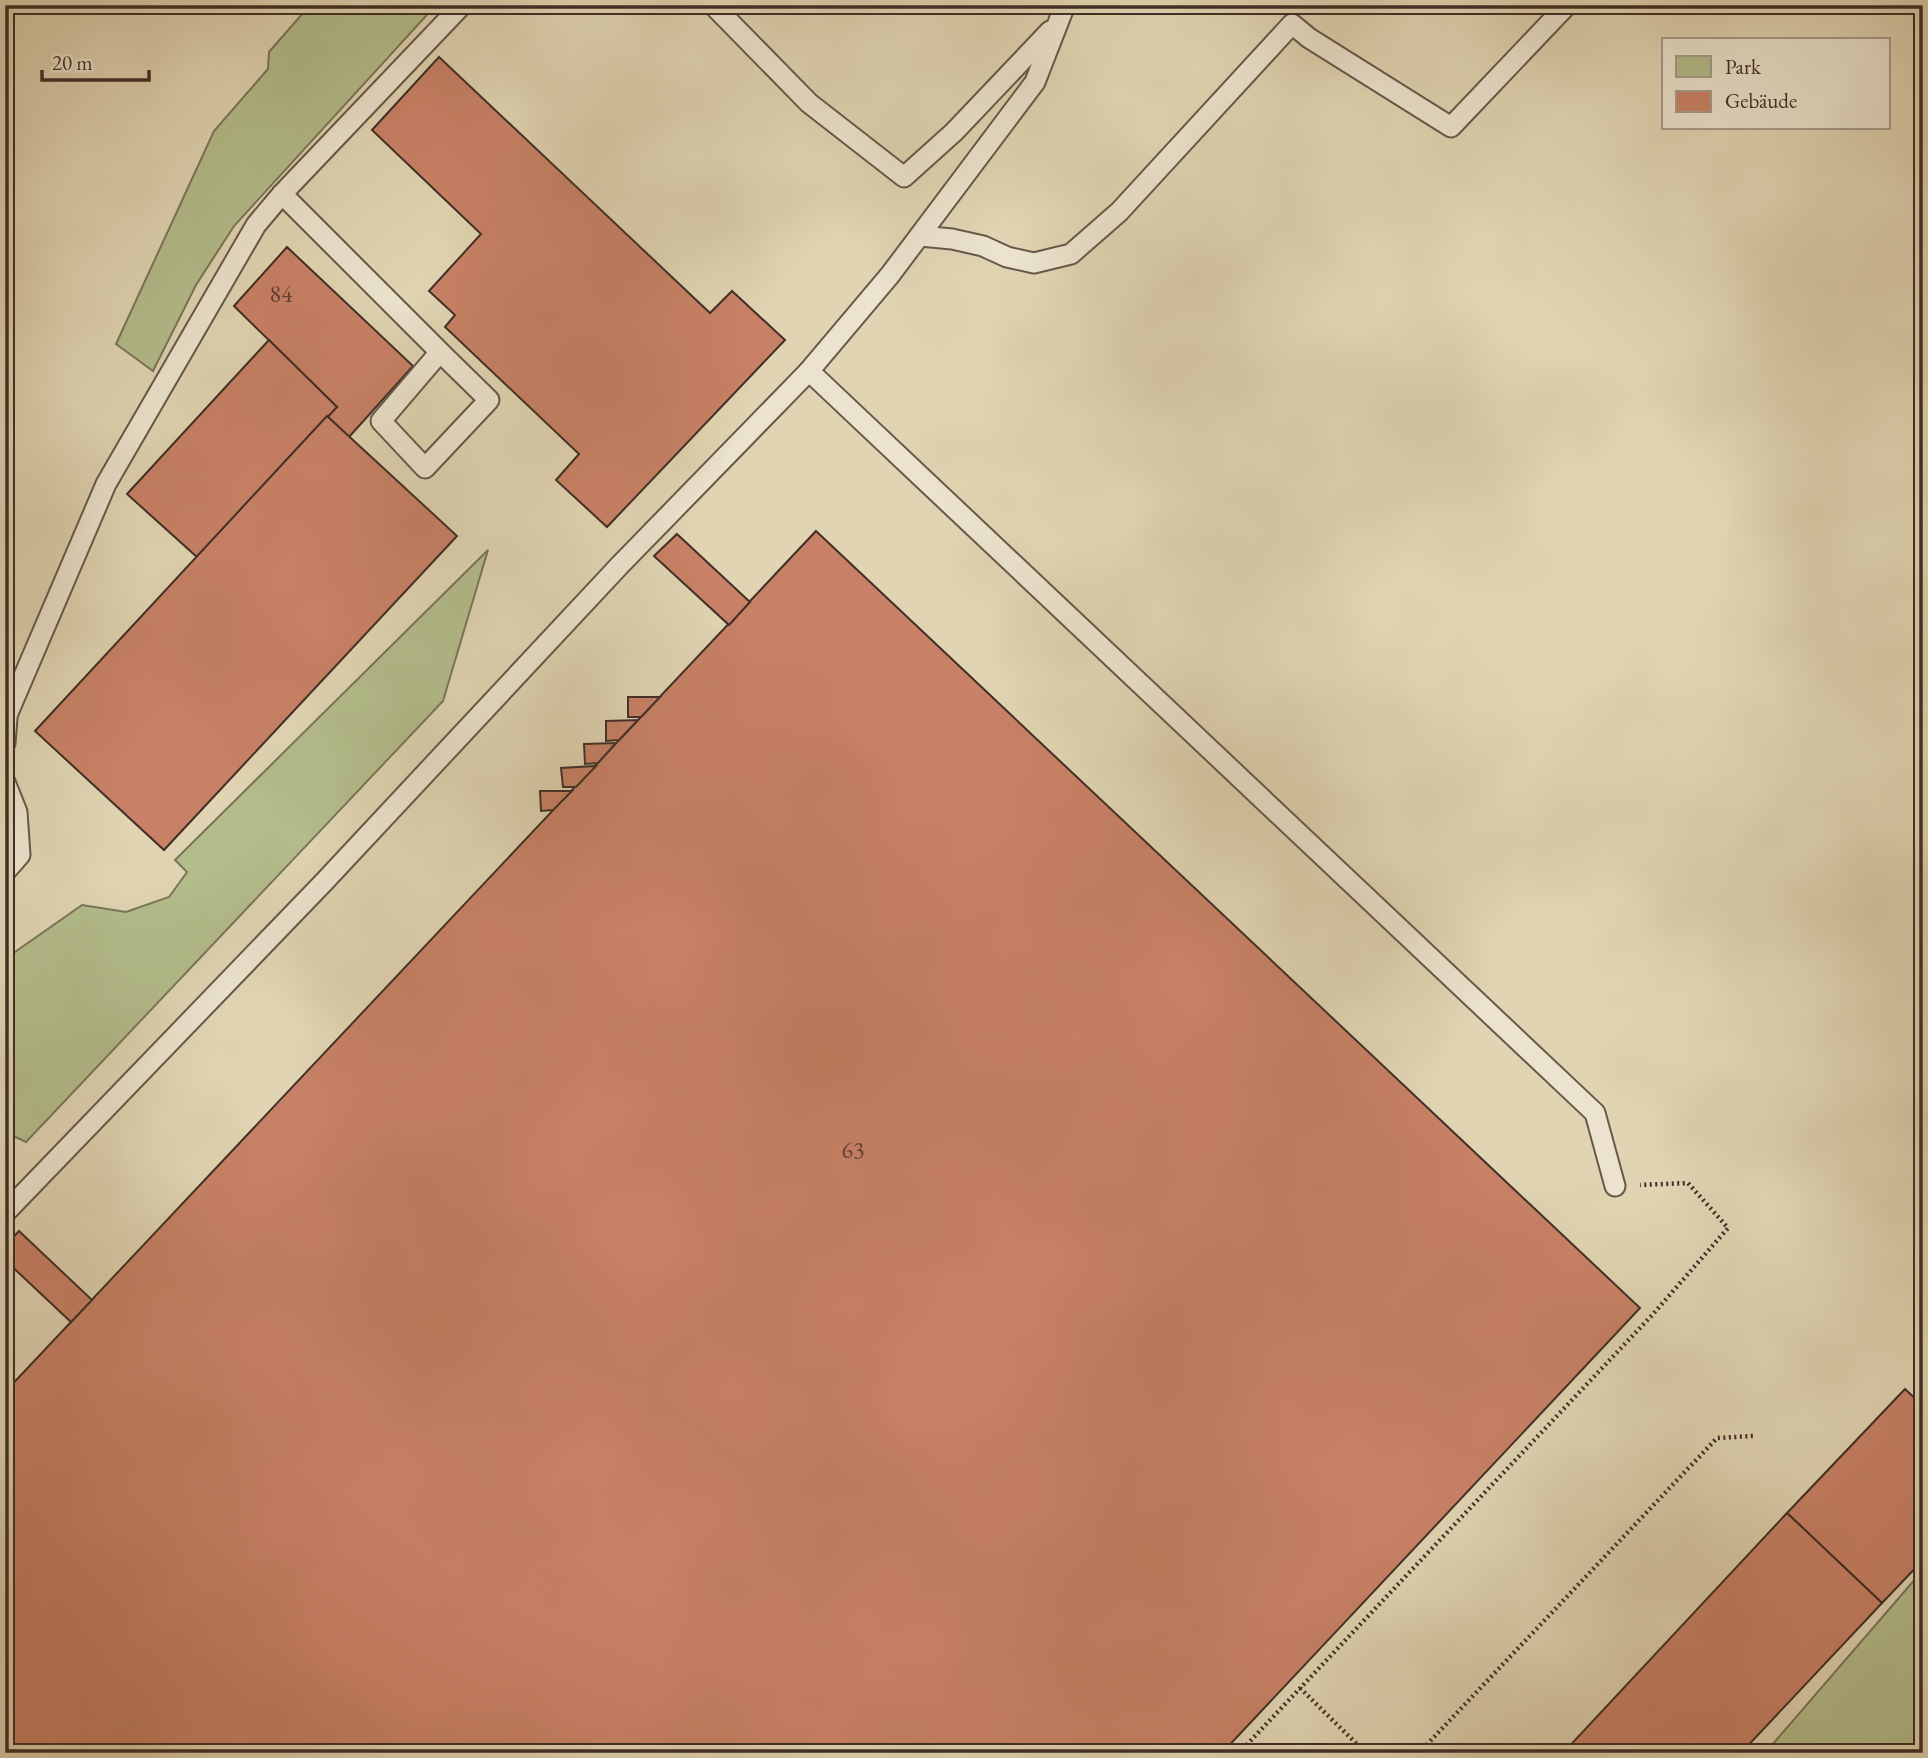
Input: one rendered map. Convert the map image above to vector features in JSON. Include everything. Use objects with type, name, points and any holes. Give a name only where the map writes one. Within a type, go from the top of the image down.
[{"type":"lane","points":[[5,743],[6,719],[106,484],[256,225],[282,194],[462,5]]},
{"type":"lane","points":[[713,5],[809,103],[904,177],[954,132],[1061,14]]},
{"type":"lane","points":[[920,236],[972,244],[1007,257],[1034,263],[1071,254],[1119,212],[1292,24],[1309,38],[1451,127],[1567,5]]},
{"type":"lane","points":[[5,1213],[324,882],[620,565],[809,371],[920,236],[1035,82],[1061,14]]},
{"type":"lane","points":[[282,194],[489,400],[425,468],[380,421],[440,352]]},
{"type":"lane","points":[[809,371],[1595,1113],[1615,1186]]},
{"type":"lane","points":[[5,782],[17,812],[20,855],[5,873]]},
{"type":"path","points":[[1239,1753],[1654,1313],[1728,1228],[1688,1183],[1615,1186]]},
{"type":"path","points":[[1419,1753],[1717,1437],[1753,1436]]},
{"type":"path","points":[[1300,1688],[1366,1753]]},
{"type":"green space","points":[[310,5],[436,5],[234,226],[196,285],[153,371],[116,344],[214,131],[268,69],[269,52]]},
{"type":"green space","points":[[488,550],[443,701],[26,1142],[5,1132],[5,959],[82,905],[126,912],[169,897],[187,872],[175,860]]},
{"type":"green space","points":[[1923,1570],[1923,1753],[1765,1753]]},
{"type":"building","points":[[439,57],[710,313],[732,291],[785,340],[607,527],[556,480],[579,454],[445,327],[455,315],[429,291],[481,234],[372,130]]},
{"type":"building","points":[[287,247],[413,366],[349,437],[327,416],[337,407],[234,306]]},
{"type":"building","points":[[269,340],[337,407],[197,557],[127,494]]},
{"type":"building","points":[[327,416],[457,536],[164,850],[35,731]]},
{"type":"building","points":[[816,531],[1640,1308],[1222,1753],[5,1753],[5,1392]]},
{"type":"building","points":[[677,534],[750,602],[729,625],[654,556]]},
{"type":"building","points":[[628,697],[660,697],[641,717],[628,717]]},
{"type":"building","points":[[638,720],[619,740],[606,741],[606,721]]},
{"type":"building","points":[[616,743],[598,763],[585,764],[584,744]]},
{"type":"building","points":[[596,766],[576,787],[563,787],[561,768]]},
{"type":"building","points":[[540,791],[572,791],[553,810],[541,811]]},
{"type":"building","points":[[19,1231],[92,1300],[71,1322],[5,1260],[5,1246]]},
{"type":"building","points":[[1905,1389],[1923,1406],[1923,1560],[1882,1603],[1787,1513]]},
{"type":"building","points":[[1787,1513],[1882,1603],[1741,1753],[1563,1753]]}]
